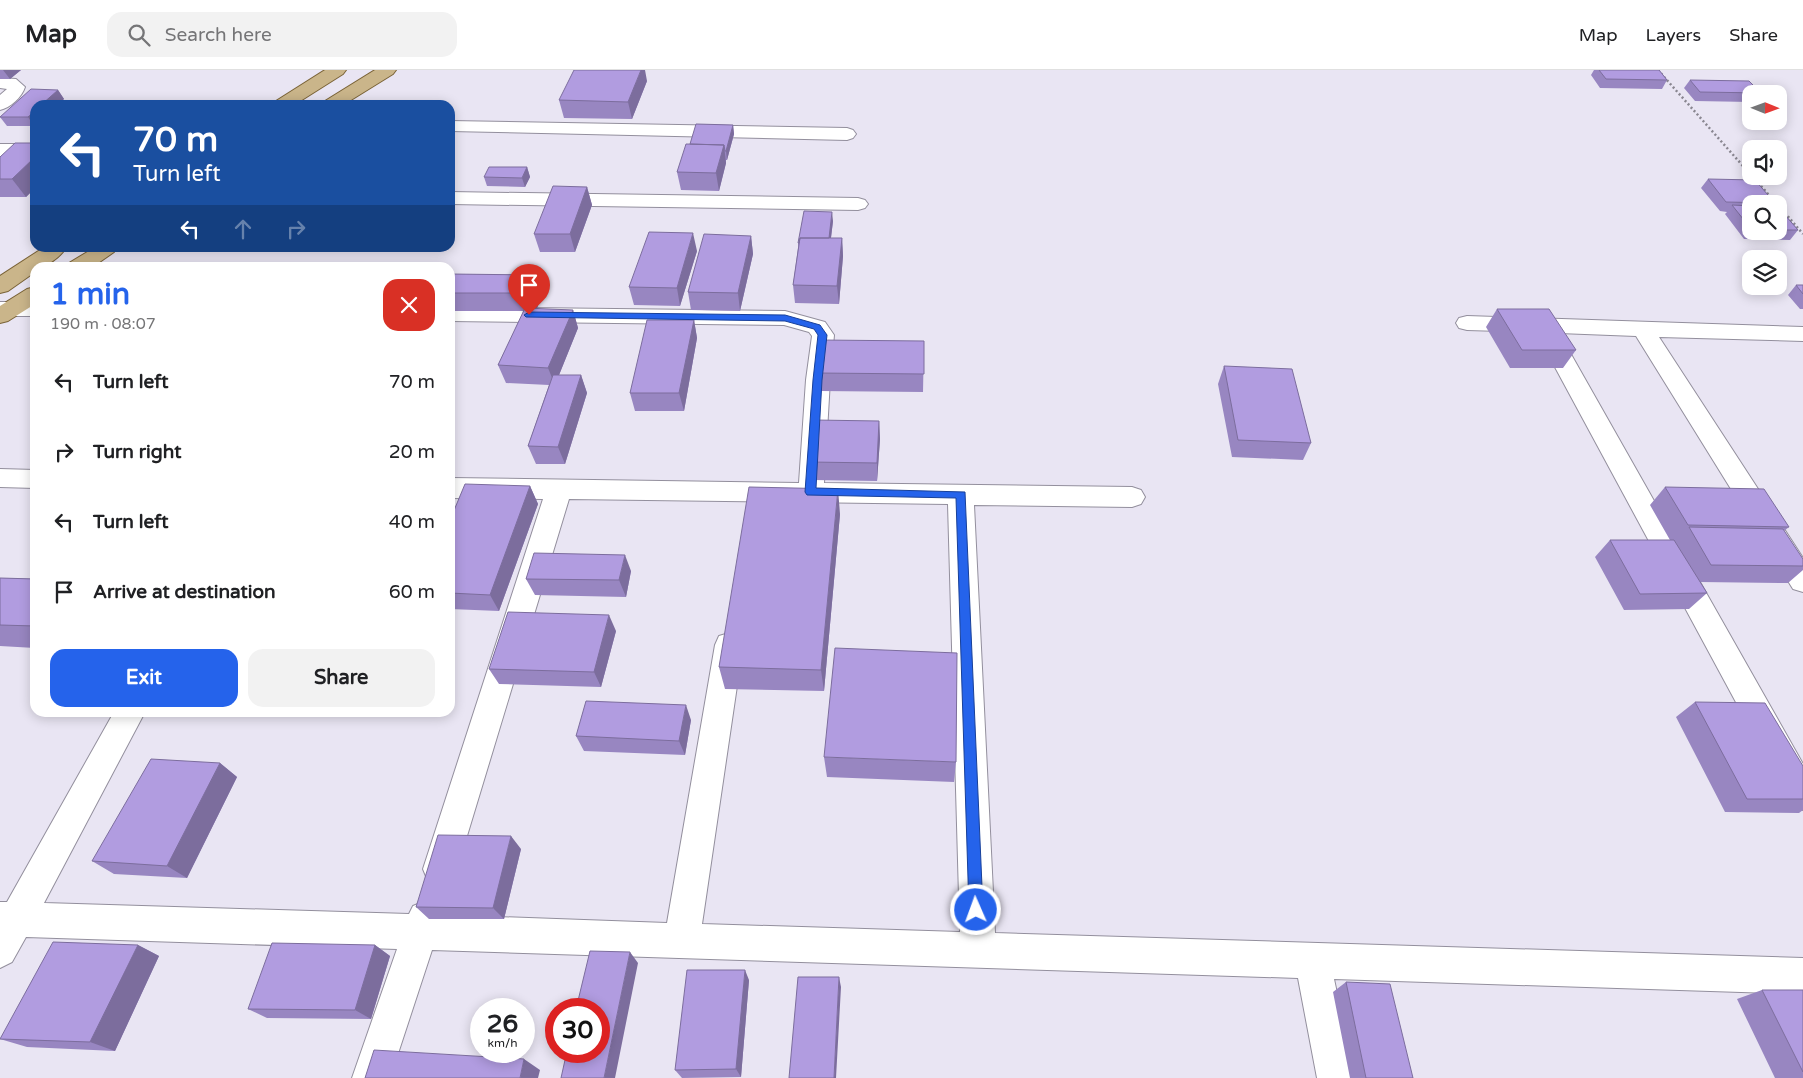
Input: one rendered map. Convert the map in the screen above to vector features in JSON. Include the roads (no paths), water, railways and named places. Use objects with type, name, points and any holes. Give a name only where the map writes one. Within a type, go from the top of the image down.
[{"type":"main road","points":[[290,100],[337,70]]},
{"type":"main road","points":[[339,100],[387,70]]},
{"type":"main road","points":[[35,262],[50,252]]},
{"type":"main road","points":[[85,262],[101,252]]},
{"type":"main road","points":[[0,286],[30,266]]},
{"type":"main road","points":[[4,311],[30,297]]},
{"type":"street","points":[[0,83],[10,83],[16,87],[15,91],[0,105]]},
{"type":"street","points":[[455,126],[847,134]]},
{"type":"street","points":[[0,150],[30,150]]},
{"type":"street","points":[[455,198],[858,204]]},
{"type":"street","points":[[4,311],[30,309]]},
{"type":"street","points":[[455,314],[785,318],[817,327],[823,335],[818,380],[811,492]]},
{"type":"street","points":[[1467,323],[1803,334]]},
{"type":"street","points":[[1544,326],[1803,795]]},
{"type":"street","points":[[1643,329],[1803,581]]},
{"type":"street","points":[[0,478],[30,479]]},
{"type":"street","points":[[455,488],[1132,497]]},
{"type":"street","points":[[371,1078],[420,934],[559,489]]},
{"type":"street","points":[[749,522],[753,492]]},
{"type":"street","points":[[961,494],[978,949]]},
{"type":"street","points":[[682,939],[733,619]]},
{"type":"street","points":[[0,950],[9,919],[127,717]]},
{"type":"street","points":[[9,919],[420,934],[682,939],[1803,976]]},
{"type":"street","points":[[1312,960],[1336,1078]]}]
